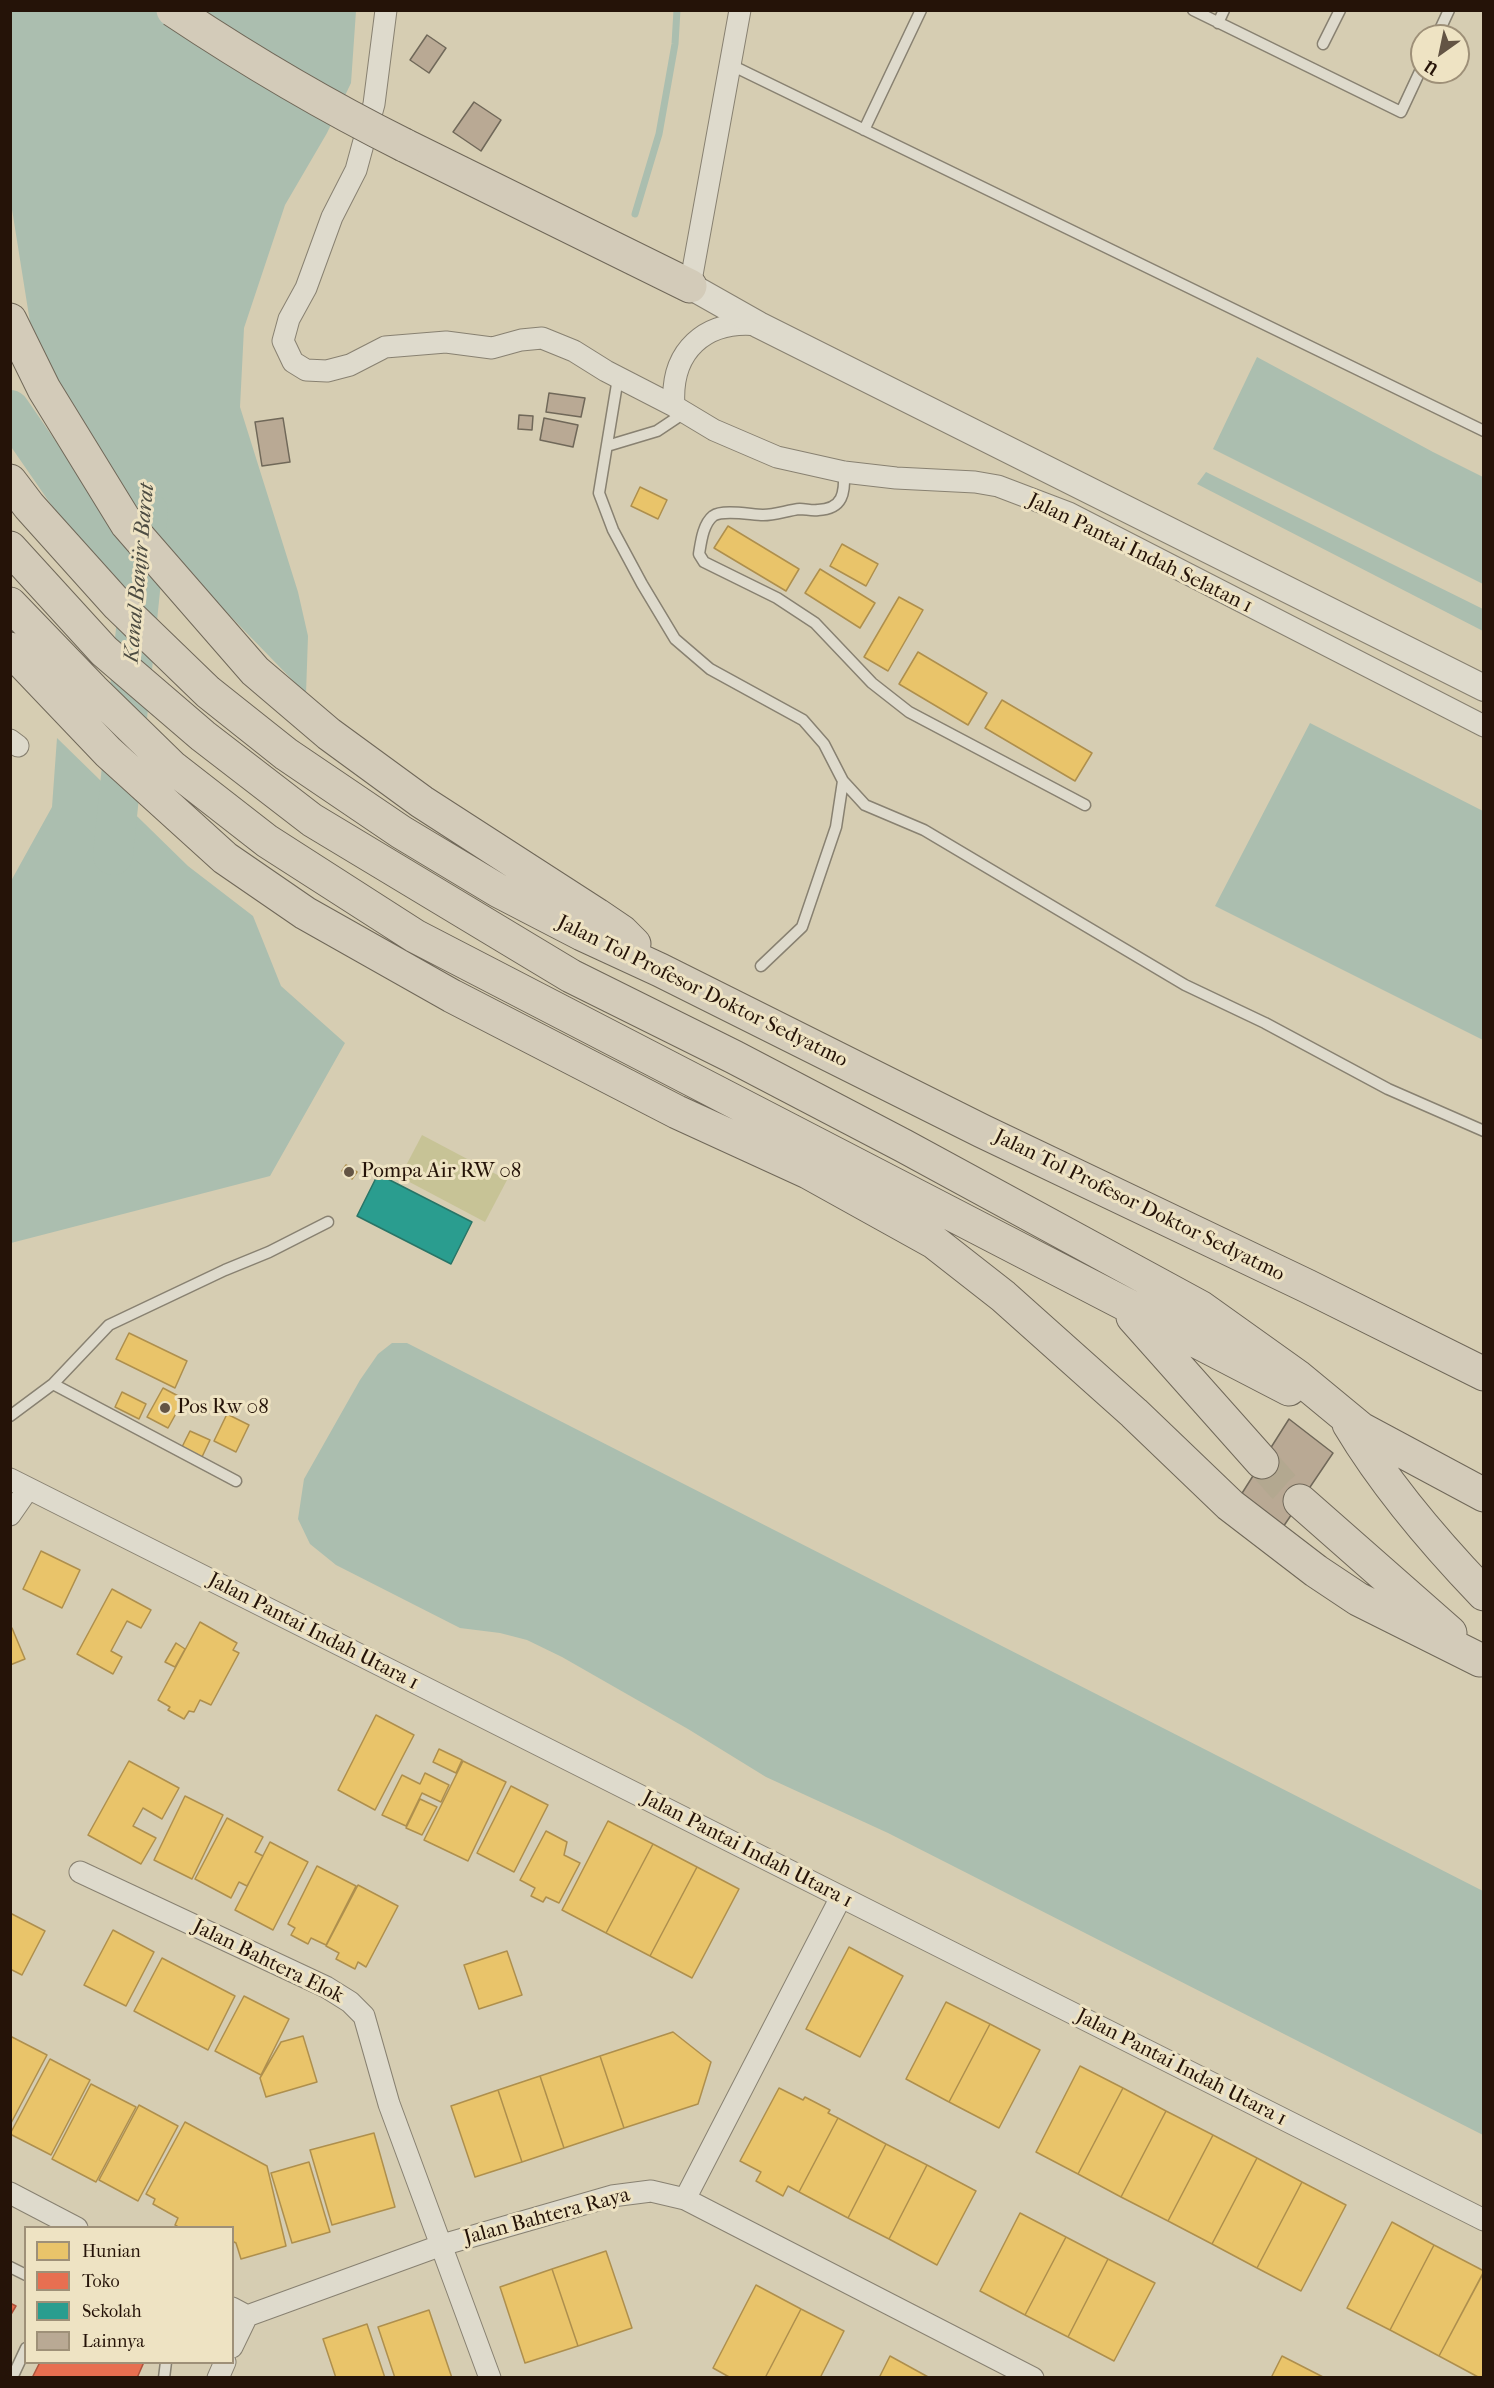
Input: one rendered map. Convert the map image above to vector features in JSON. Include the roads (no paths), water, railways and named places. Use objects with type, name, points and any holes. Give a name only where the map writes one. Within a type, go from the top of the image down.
[{"type":"highway","points":[[173,10],[269,72],[337,112],[404,145],[692,275]]},
{"type":"highway","points":[[10,320],[44,389],[127,524],[255,671],[329,734],[422,802],[622,932],[660,970]]},
{"type":"highway","name":"Jalan Tol Profesor Doktor Sedyatmo","points":[[10,481],[29,506],[118,605],[208,692],[286,754],[401,832],[499,891],[582,934],[660,970],[982,1131],[1484,1374]]},
{"type":"highway","name":"Jalan Tol Profesor Doktor Sedyatmo","points":[[10,548],[104,651],[203,736],[312,820],[571,976],[744,1062],[904,1146],[1200,1307],[1281,1364],[1361,1429],[1484,1495]]},
{"type":"highway","name":"Jalan Tol Profesor Doktor Sedyatmo","points":[[10,604],[172,767],[267,842],[415,936],[1233,1361],[1345,1416]]},
{"type":"highway","points":[[10,648],[108,752],[225,858],[305,913],[452,996],[676,1112],[808,1172],[934,1242],[1003,1296],[1109,1391],[1230,1505],[1316,1571],[1358,1599],[1482,1660]]},
{"type":"highway","name":"Jalan Tol Profesor Doktor Sedyatmo","points":[[1120,1302],[1262,1462]]},
{"type":"highway","points":[[1345,1416],[1367,1454],[1448,1557],[1484,1594]]},
{"type":"highway","points":[[1300,1501],[1482,1660]]},
{"type":"street","points":[[386,10],[374,104],[356,170],[332,217],[306,288],[289,319],[283,340],[293,362],[306,370],[327,371],[350,365],[385,347],[446,342],[492,348],[521,340],[542,338],[574,351],[618,378],[679,410]]},
{"type":"street","points":[[692,275],[740,10]]},
{"type":"street","name":"Jalan Pantai Indah Selatan 1","points":[[692,275],[759,325],[1484,688]]},
{"type":"street","name":"Jalan Pantai Indah Selatan 1","points":[[759,325],[742,323],[724,325],[694,342],[683,356],[672,388],[679,410],[714,430],[761,451],[810,466],[896,478],[975,482],[998,486],[1029,497],[1069,513],[1484,726]]},
{"type":"street","points":[[10,1515],[19,1484]]},
{"type":"street","name":"Jalan Pantai Indah Utara 1","points":[[19,1484],[1484,2220]]},
{"type":"street","name":"Jalan Bahtera Elok","points":[[80,1872],[326,1987],[350,2002],[364,2016],[389,2103],[490,2378]]},
{"type":"street","points":[[685,2199],[841,1897]]},
{"type":"street","name":"Jalan Bahtera Raya","points":[[234,2338],[240,2312],[442,2245],[612,2196],[651,2191],[685,2199],[1033,2378]]},
{"type":"street","points":[[10,2193],[73,2226]]},
{"type":"street","points":[[218,2378],[224,2364]]},
{"type":"lane","points":[[864,130],[921,10]]},
{"type":"lane","points":[[1193,10],[1401,112],[1414,84]]},
{"type":"lane","points":[[1218,23],[1224,10]]},
{"type":"lane","points":[[1323,44],[1340,10]]},
{"type":"lane","points":[[1443,24],[1449,10]]},
{"type":"lane","points":[[730,65],[1484,431]]},
{"type":"lane","points":[[618,378],[599,493],[613,530],[642,584],[675,639],[710,669],[803,720],[824,744],[843,781],[865,806],[924,830],[1185,985],[1265,1023],[1388,1089],[1484,1131]]},
{"type":"lane","points":[[608,446],[657,431],[679,410]]},
{"type":"lane","points":[[844,472],[845,492],[840,502],[834,507],[819,510],[801,509],[766,515],[724,513],[714,516],[705,527],[699,554],[704,562],[777,598],[815,623],[872,683],[909,712],[1085,805]]},
{"type":"lane","points":[[761,966],[802,927],[836,827],[843,781]]},
{"type":"lane","points":[[10,1416],[53,1384],[109,1325],[225,1270],[270,1252],[328,1222]]},
{"type":"lane","points":[[53,1384],[236,1481]]},
{"type":"lane","points":[[10,2267],[24,2274]]},
{"type":"lane","points":[[12,2378],[24,2352]]},
{"type":"waterway","points":[[635,214],[659,134],[675,44],[677,10]]},
{"type":"waterway","points":[[10,410],[139,597]]},
{"type":"waterway","name":"Kanal Banjir Barat","points":[[113,855],[148,512]]},
{"type":"tunnel","points":[[1262,1462],[1300,1501]]},
{"type":"place","name":"Pompa Air RW 08","points":[[349,1172]]},
{"type":"place","name":"Pos Rw 08","points":[[165,1408]]}]
